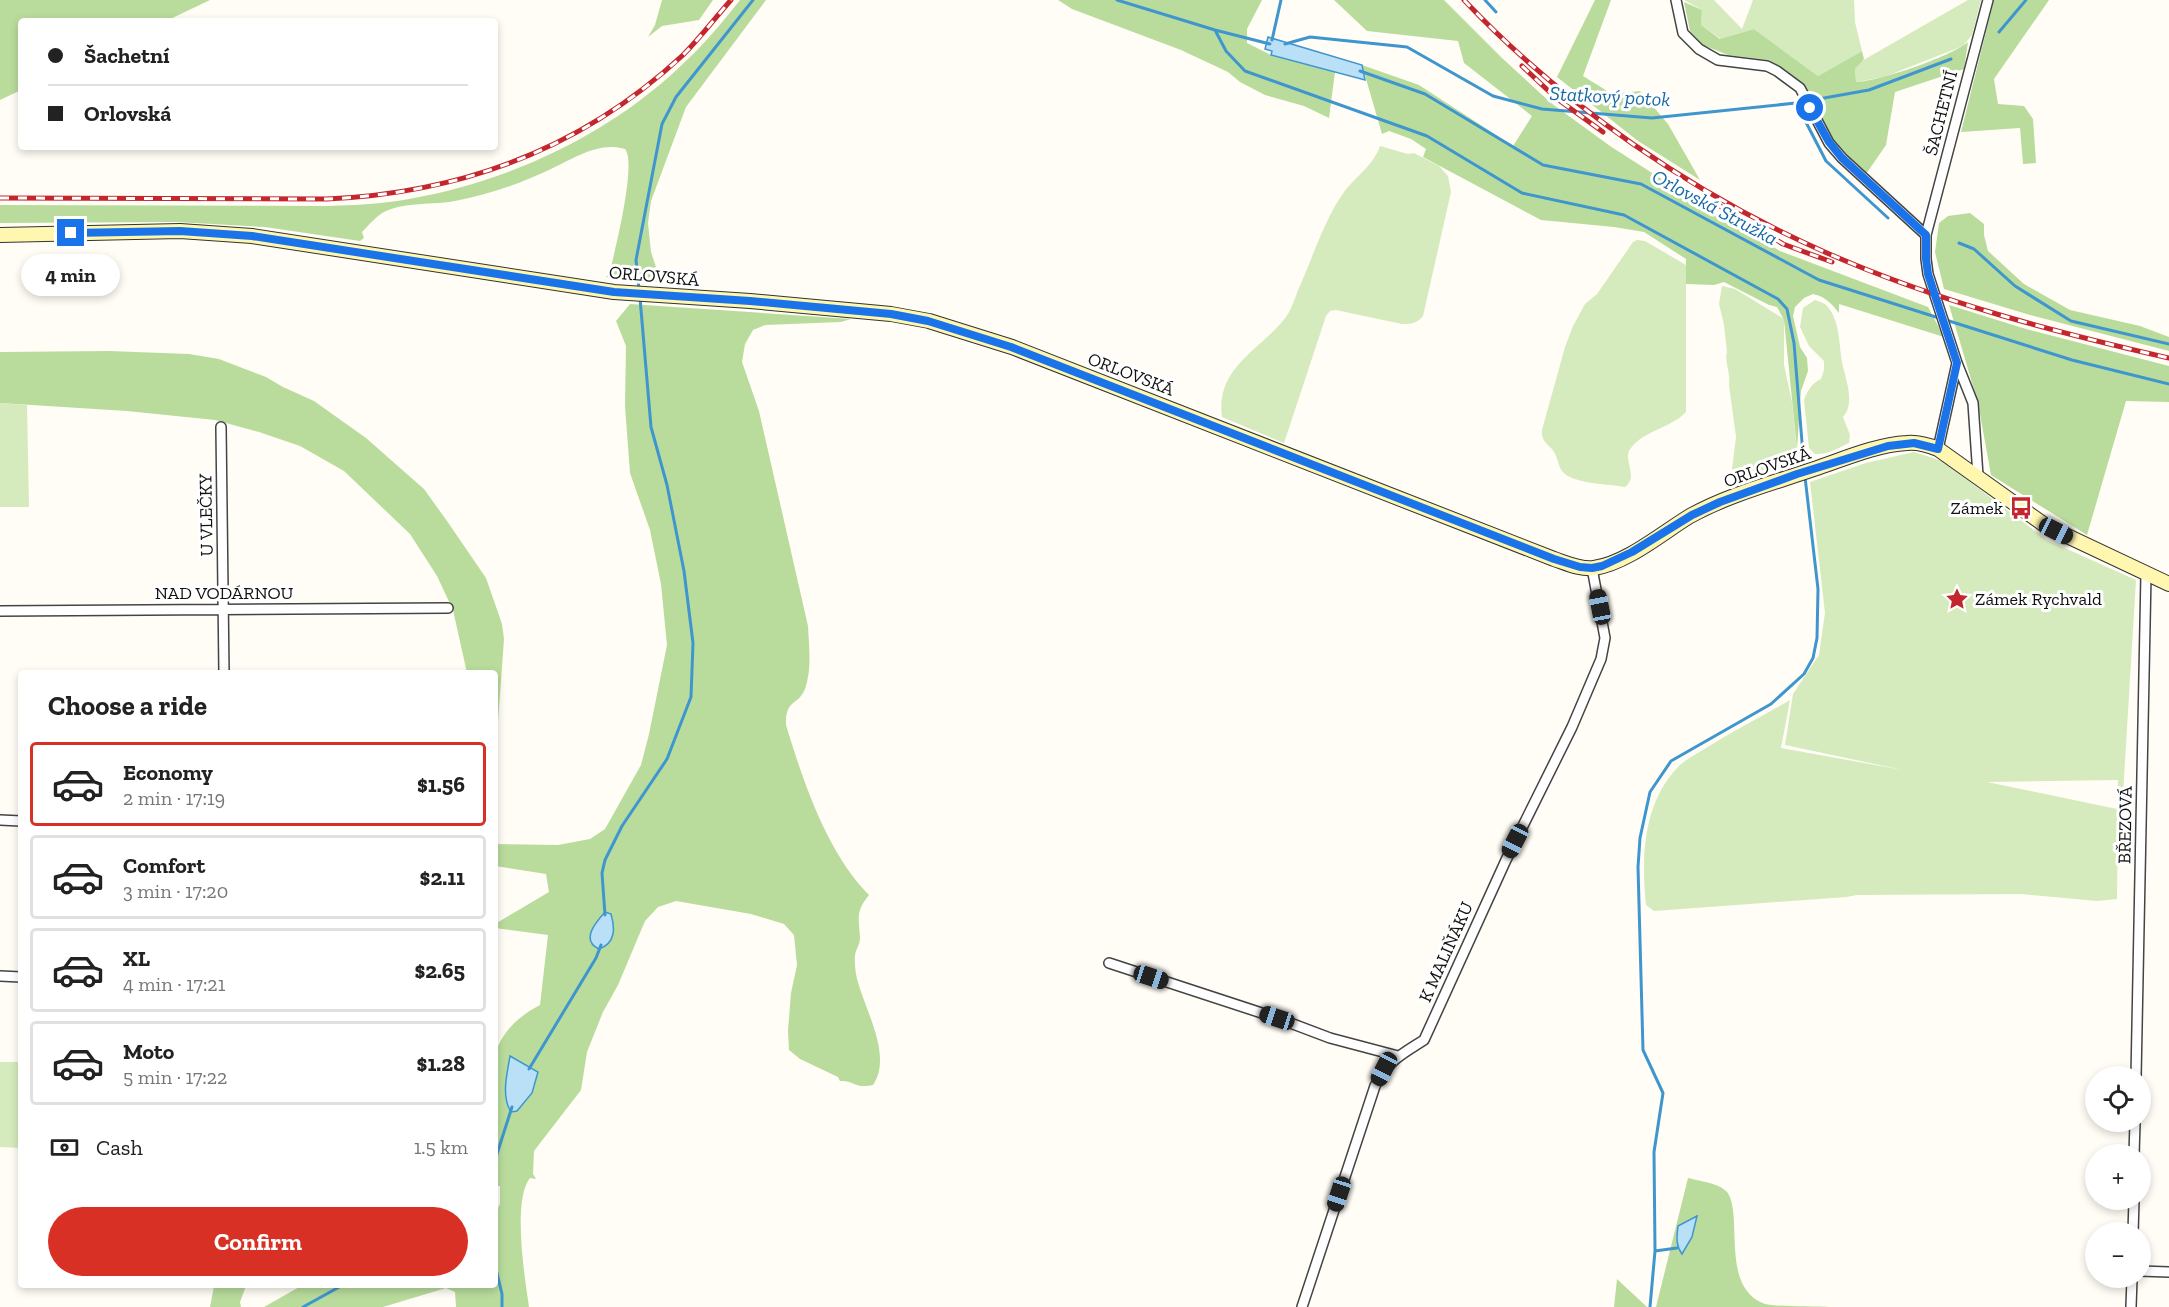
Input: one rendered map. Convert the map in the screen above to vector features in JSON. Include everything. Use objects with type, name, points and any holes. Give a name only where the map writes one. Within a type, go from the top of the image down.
[{"type":"main road","name":"ORLOVSKÁ","points":[[0,235],[180,231],[252,236],[631,294],[852,310],[928,321],[1011,347],[1554,559],[1580,567],[1592,568],[1632,552],[1692,515],[1720,502],[1875,449],[1914,443],[1938,449],[2046,526],[2169,584]]},
{"type":"street","points":[[1676,0],[1683,33],[1699,49],[1718,60],[1767,66],[1778,71],[1800,88],[1829,142],[1842,158],[1926,235]]},
{"type":"street","name":"ŠACHETNÍ","points":[[1978,476],[1973,403],[1957,363],[1928,274],[1925,253],[1926,235],[1988,0]]},
{"type":"street","points":[[1938,449],[1957,363]]},
{"type":"street","name":"U VLEČKY","points":[[221,427],[224,670]]},
{"type":"street","name":"K MALIŇÁKU","points":[[1302,1307],[1375,1086],[1384,1069],[1398,1056],[1424,1040],[1506,860],[1572,727],[1601,659],[1605,638],[1592,568]]},
{"type":"street","name":"BŘEZOVÁ","points":[[2136,1066],[2146,574]]},
{"type":"street","name":"NAD VODÁRNOU","points":[[0,611],[448,608]]},
{"type":"street","points":[[0,819],[18,821]]},
{"type":"street","points":[[1109,963],[1277,1018],[1330,1038],[1398,1056]]},
{"type":"street","points":[[0,976],[18,977]]},
{"type":"street","points":[[2151,1271],[2169,1272]]},
{"type":"street","points":[[2131,1307],[2132,1288]]},
{"type":"green space","points":[[0,0],[210,0],[172,18],[18,18],[18,91],[0,100]]},
{"type":"green space","points":[[662,0],[713,0],[699,20],[662,26],[648,37],[655,25]]},
{"type":"green space","points":[[740,0],[766,0],[686,107],[651,201],[648,223],[651,252],[657,270],[669,283],[606,277],[610,271],[627,188],[628,157],[625,149],[616,147],[587,152],[528,179],[480,195],[455,201],[394,208],[376,218],[362,232],[364,238],[360,241],[265,227],[176,222],[0,223],[0,205],[358,205],[409,199],[486,180],[560,150],[629,109],[689,58]]},
{"type":"green space","points":[[1058,0],[1262,0],[1247,29],[1247,43],[1271,55],[1335,72],[1329,118],[1304,106],[1265,95],[1240,82],[1228,72],[1181,50],[1072,9]]},
{"type":"green space","points":[[1334,0],[1444,0],[1551,103],[1610,146],[1780,251],[1928,307],[1944,337],[1839,304],[1839,313],[1828,301],[1813,294],[1804,298],[1795,307],[1793,316],[1800,347],[1807,358],[1808,371],[1801,391],[1797,449],[1784,320],[1777,307],[1724,282],[1714,285],[1686,284],[1686,259],[1644,232],[1541,220],[1423,157],[1426,149],[1411,139],[1389,131],[1382,134],[1362,65],[1419,85],[1513,146],[1532,116],[1464,63],[1458,41],[1367,31]]},
{"type":"green space","points":[[1595,0],[1611,0],[1583,76],[1612,94],[1640,91],[1668,124],[1700,180],[1638,141],[1557,77]]},
{"type":"green space","points":[[1684,0],[1714,0],[1742,29],[1753,0],[1854,0],[1855,22],[1862,51],[1818,76],[1754,29],[1721,39],[1701,25],[1702,10]]},
{"type":"green space","points":[[1968,0],[1981,0],[1972,35],[1963,46],[1884,77],[1856,82],[1855,69],[1860,62]]},
{"type":"green space","points":[[1994,0],[2049,0],[1994,79],[1998,104],[2024,106],[2033,119],[2036,163],[2023,164],[2020,128],[1961,132]]},
{"type":"green space","points":[[1684,2],[1702,10],[1701,25],[1720,39],[1754,29],[1818,76],[1862,51],[1864,59],[1855,69],[1856,82],[1867,81],[1931,61],[1968,42],[1964,69],[1895,92],[1886,145],[1866,174],[1831,140],[1802,87],[1769,60],[1728,55],[1703,45],[1690,31]]},
{"type":"green space","points":[[1380,146],[1408,154],[1414,153],[1439,166],[1448,176],[1451,192],[1423,316],[1413,323],[1402,324],[1336,310],[1330,311],[1326,316],[1284,443],[1222,417],[1222,400],[1233,372],[1288,314],[1330,214],[1344,192],[1369,165]]},
{"type":"green space","points":[[1970,213],[1984,224],[1988,251],[2024,284],[2070,310],[2140,326],[2169,337],[2169,351],[2030,315],[1944,289],[1935,252],[1939,223],[1948,216]]},
{"type":"green space","points":[[1645,241],[1686,265],[1686,412],[1673,422],[1643,437],[1631,448],[1628,457],[1631,478],[1625,487],[1585,482],[1565,474],[1554,452],[1543,439],[1542,430],[1573,326],[1585,304],[1597,294],[1633,242]]},
{"type":"green space","points":[[1722,286],[1735,289],[1784,319],[1784,365],[1792,402],[1797,450],[1788,463],[1764,474],[1738,475],[1732,469],[1736,437],[1724,325],[1719,304]]},
{"type":"green space","points":[[1815,300],[1827,306],[1835,319],[1849,397],[1847,411],[1843,417],[1850,435],[1849,443],[1833,451],[1820,454],[1815,454],[1809,448],[1804,400],[1810,388],[1821,379],[1824,361],[1809,346],[1800,327],[1803,308]]},
{"type":"green space","points":[[630,304],[851,319],[841,322],[765,325],[753,330],[745,344],[742,362],[759,411],[808,626],[809,674],[805,689],[788,711],[786,725],[800,769],[829,838],[854,878],[869,895],[860,911],[860,940],[855,953],[855,965],[859,987],[875,1030],[880,1059],[879,1073],[873,1085],[862,1086],[840,1081],[838,1077],[800,1059],[789,1050],[791,993],[797,965],[794,935],[784,924],[751,914],[676,901],[658,907],[645,921],[618,985],[603,1012],[587,1052],[581,1090],[534,1151],[533,1174],[536,1179],[530,1178],[525,1189],[521,1221],[529,1307],[456,1307],[455,1292],[446,1288],[498,1288],[500,1186],[498,1186],[498,1046],[512,1025],[540,1005],[548,935],[498,928],[498,922],[549,892],[546,874],[498,866],[498,844],[558,845],[590,839],[605,829],[641,765],[667,645],[661,584],[650,530],[630,473],[625,406],[626,346],[616,321]]},
{"type":"green space","points":[[1949,305],[2026,329],[2169,366],[2169,402],[2126,401],[2087,535],[1991,475],[1978,403]]},
{"type":"green space","points":[[109,351],[189,354],[219,359],[266,377],[314,401],[366,438],[424,489],[486,578],[502,624],[504,639],[498,722],[498,670],[466,670],[453,610],[437,576],[410,534],[344,471],[300,446],[215,420],[127,411],[0,403],[0,352]]},
{"type":"green space","points":[[0,403],[27,405],[29,507],[0,507]]},
{"type":"green space","points":[[1914,452],[1942,461],[2047,540],[2136,580],[2122,811],[2118,810],[2117,899],[2097,901],[2021,894],[1857,895],[1654,911],[1646,905],[1644,868],[1647,831],[1651,813],[1667,780],[1688,759],[1790,700],[1781,748],[1903,770],[1785,745],[1793,694],[1819,655],[1825,613],[1810,482],[1866,463]],"holes":[[[2118,780],[2117,809],[1987,782]]]},
{"type":"green space","points":[[0,1062],[18,1062],[18,1148],[0,1147]]},
{"type":"green space","points":[[1688,1178],[1714,1184],[1728,1194],[1733,1210],[1735,1250],[1740,1277],[1753,1298],[1771,1305],[1830,1307],[1656,1307]]},
{"type":"green space","points":[[1617,1279],[1647,1307],[1614,1307]]},
{"type":"green space","points":[[214,1288],[245,1288],[240,1302],[241,1307],[210,1307]]},
{"type":"green space","points":[[297,1288],[446,1288],[383,1307],[264,1307]]},
{"type":"water","points":[[1268,37],[1362,65],[1365,80],[1271,55],[1272,51],[1265,49]]},
{"type":"water","points":[[605,912],[611,914],[613,935],[609,943],[599,949],[593,945],[590,936],[594,926]]},
{"type":"water","points":[[510,1056],[538,1072],[532,1093],[517,1111],[511,1112],[505,1092]]},
{"type":"water","points":[[1697,1216],[1692,1237],[1682,1254],[1677,1243],[1678,1226]]},
{"type":"waterway","points":[[639,289],[636,260],[662,124],[676,97],[753,0]]},
{"type":"waterway","name":"Orlovská Stružka","points":[[1117,0],[1270,44]]},
{"type":"waterway","points":[[1272,40],[1281,0]]},
{"type":"waterway","points":[[1485,0],[1496,12]]},
{"type":"waterway","name":"Statkový potok","points":[[1999,32],[2026,0]]},
{"type":"waterway","points":[[1215,30],[1226,51],[1245,71],[1427,136],[1522,193],[1624,215],[1778,299],[1787,309],[1794,343],[1804,467]]},
{"type":"waterway","name":"Statkový potok","points":[[1285,44],[1310,37],[1407,47],[1493,96],[1542,109],[1652,118],[1796,103],[1869,90],[1951,59]]},
{"type":"waterway","name":"Orlovská Stružka","points":[[1360,71],[1425,94],[1543,165],[1641,184],[1819,280],[1939,318]]},
{"type":"waterway","points":[[1796,103],[1826,161],[1888,218]]},
{"type":"waterway","points":[[1959,243],[1974,249],[2015,286],[2071,321],[2169,344]]},
{"type":"waterway","points":[[605,915],[602,873],[605,860],[622,826],[667,759],[691,697],[693,643],[684,571],[667,485],[651,427],[640,298]]},
{"type":"waterway","name":"Orlovská Stružka","points":[[1946,320],[2072,360],[2169,384]]},
{"type":"waterway","points":[[1650,1307],[1655,1251],[1654,1152],[1663,1093],[1643,1050],[1638,867],[1640,838],[1650,792],[1671,761],[1771,704],[1804,674],[1813,658],[1817,638],[1818,589],[1805,477]]},
{"type":"waterway","points":[[529,1069],[596,958],[601,945]]},
{"type":"waterway","points":[[498,1151],[512,1107]]},
{"type":"waterway","points":[[1655,1251],[1677,1248]]},
{"type":"waterway","points":[[498,1277],[502,1307]]},
{"type":"waterway","points":[[303,1307],[337,1288]]},
{"type":"railway","points":[[0,198],[327,199],[377,195],[426,187],[473,175],[518,160],[562,140],[604,116],[645,88],[683,55],[731,0]]},
{"type":"railway","points":[[1464,0],[1544,76],[1633,144],[1680,175],[1778,230],[1827,253],[1910,286],[2039,326],[2169,358]]},
{"type":"railway","points":[[1522,66],[1556,98],[1603,132]]},
{"type":"railway","points":[[1715,203],[1783,244],[1832,262]]},
{"type":"place","name":"Zámek","points":[[2021,508]]},
{"type":"place","name":"Zámek Rychvald","points":[[1957,599]]},
{"type":"route","points":[[71,233],[180,231],[252,236],[614,292],[852,310],[928,321],[1011,347],[1554,559],[1592,568],[1602,566],[1632,552],[1692,515],[1720,502],[1797,474],[1888,446],[1914,443],[1938,449],[1957,363],[1928,274],[1926,235],[1842,158],[1829,142],[1810,108]]}]
